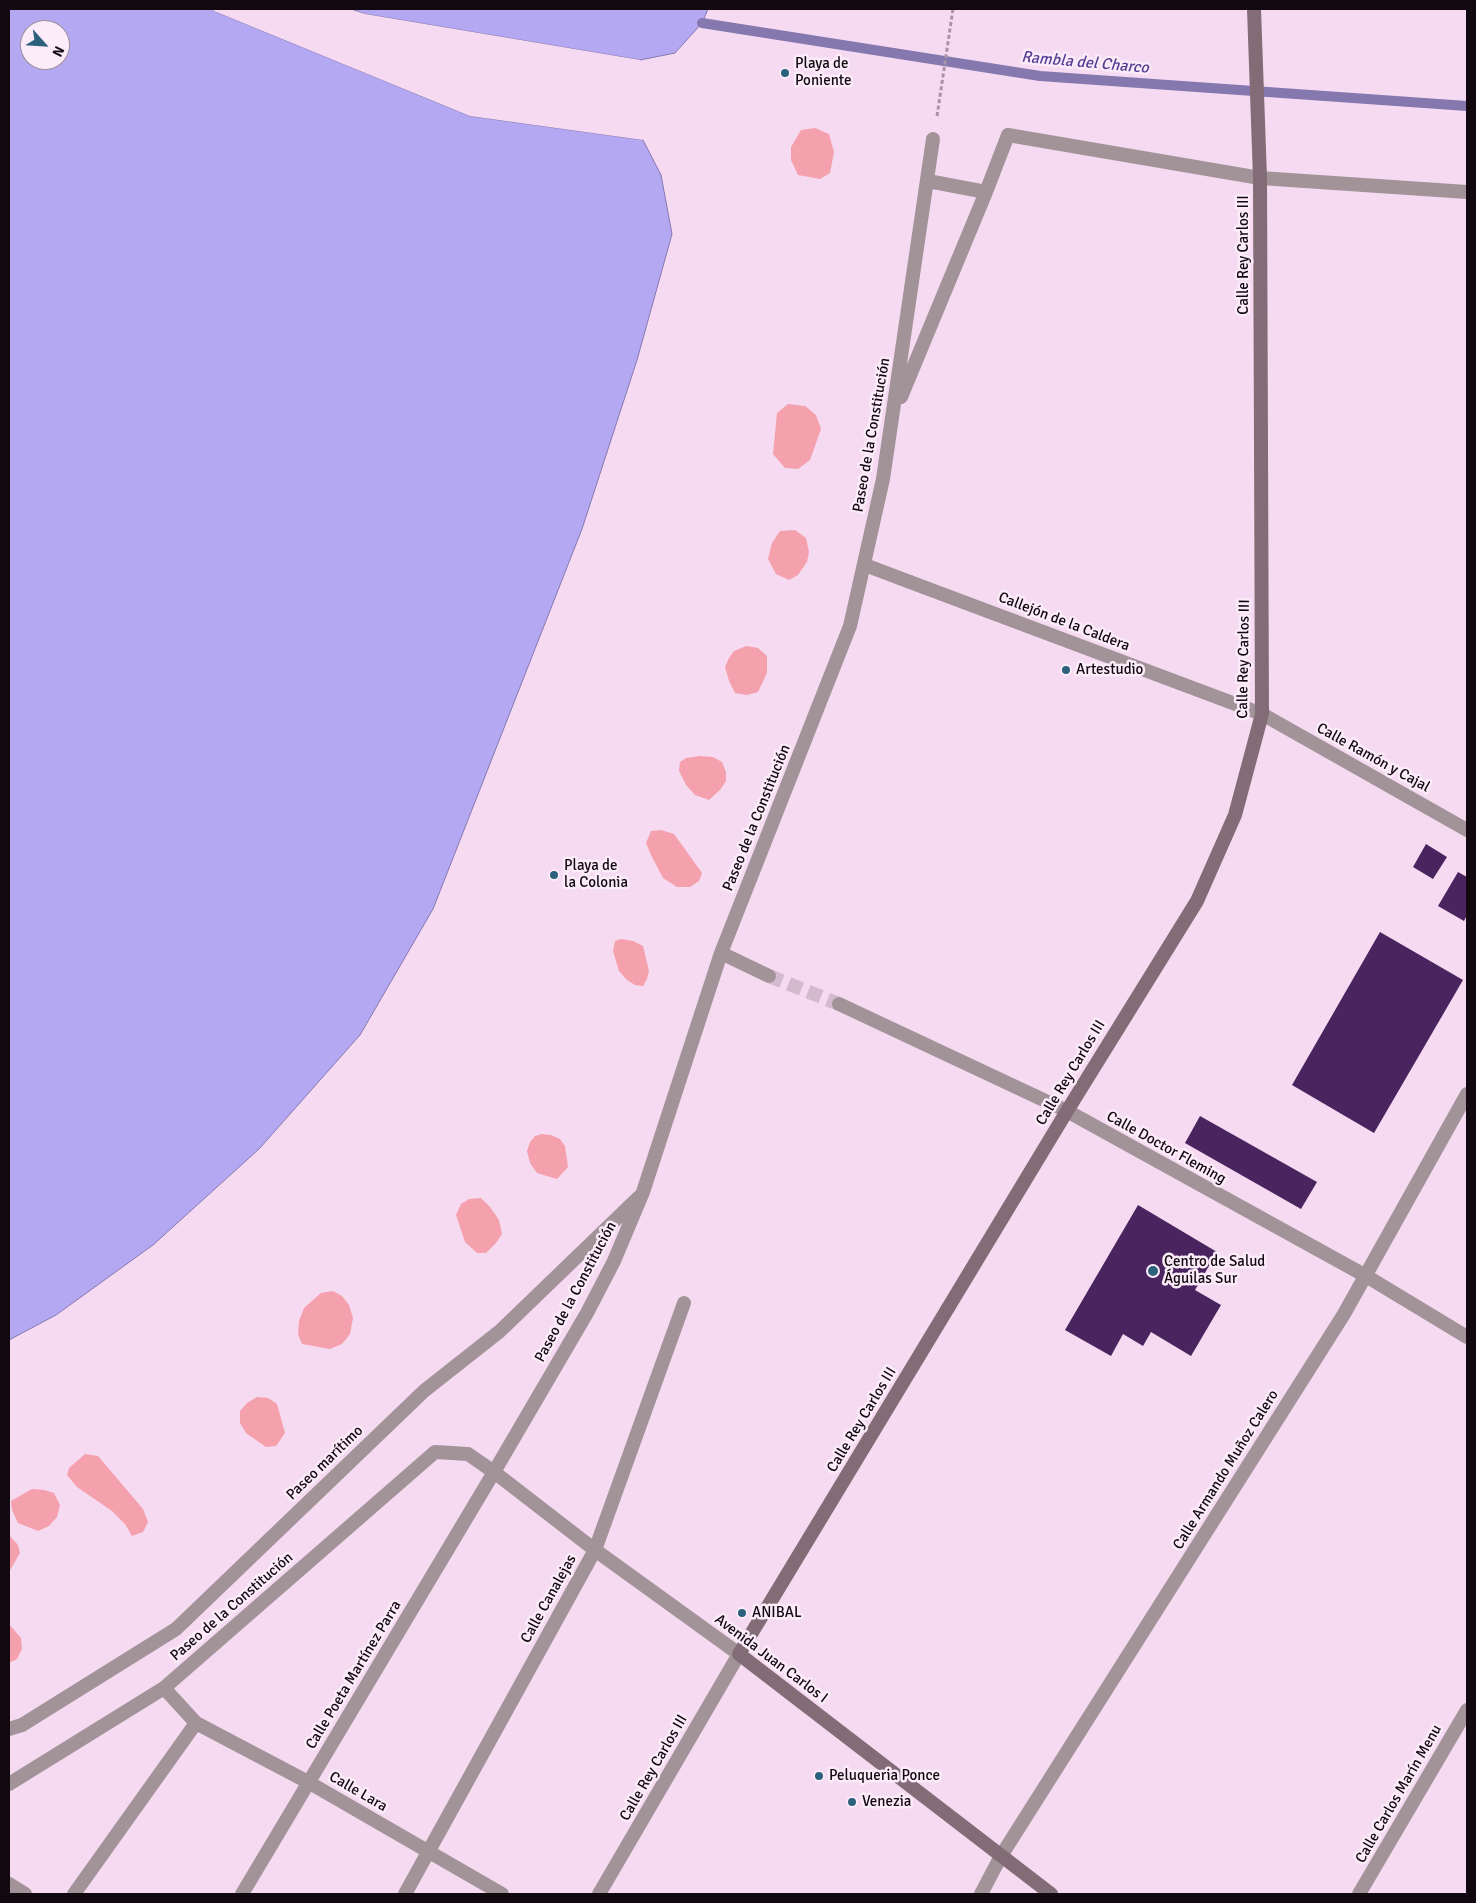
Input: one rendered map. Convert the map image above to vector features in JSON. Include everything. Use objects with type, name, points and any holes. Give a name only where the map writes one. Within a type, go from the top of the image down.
[{"type":"main road","name":"Calle Rey Carlos III","points":[[739,1654],[1066,1111],[1197,901],[1235,816],[1262,714],[1260,162],[1254,16]]},
{"type":"main road","name":"Avenida Juan Carlos I","points":[[739,1654],[1051,1894]]},
{"type":"street","points":[[893,416],[1008,135],[1260,178],[1467,192]]},
{"type":"street","name":"Paseo de la Constitución","points":[[494,1472],[587,1313],[614,1261],[643,1192],[720,952],[850,626],[883,479],[933,139]]},
{"type":"street","points":[[928,181],[986,192]]},
{"type":"street","name":"Callejón de la Caldera","points":[[865,565],[1262,714]]},
{"type":"street","name":"Calle Ramón y Cajal","points":[[1262,714],[1467,830]]},
{"type":"street","points":[[720,952],[769,976]]},
{"type":"street","name":"Calle Doctor Fleming","points":[[840,1004],[1066,1111],[1366,1276],[1467,1337]]},
{"type":"street","name":"Calle Armando Muñoz Calero","points":[[981,1894],[1001,1856],[1344,1314],[1467,1094]]},
{"type":"street","name":"Paseo marítimo","points":[[9,1729],[22,1725],[176,1629],[424,1391],[500,1332],[643,1192]]},
{"type":"street","name":"Calle Canalejas","points":[[405,1894],[595,1550],[684,1303]]},
{"type":"street","name":"Paseo de la Constitución","points":[[9,1784],[164,1688],[435,1452],[468,1454]]},
{"type":"street","name":"Avenida Juan Carlos I","points":[[468,1454],[595,1550],[739,1654]]},
{"type":"street","name":"Calle Poeta Martínez Parra","points":[[242,1894],[494,1472]]},
{"type":"street","name":"Calle Rey Carlos III","points":[[598,1894],[739,1654]]},
{"type":"street","name":"Calle Lara","points":[[164,1688],[196,1723],[308,1782],[502,1894]]},
{"type":"street","name":"Calle Carlos Marín Menu","points":[[1359,1894],[1467,1710]]},
{"type":"street","points":[[74,1894],[196,1723]]},
{"type":"street","points":[[9,1884],[25,1894]]},
{"type":"path","points":[[936,123],[953,9]]},
{"type":"shaded area","points":[[9,9],[213,9],[470,116],[643,140],[661,175],[672,234],[637,360],[582,529],[433,909],[360,1035],[259,1149],[153,1245],[56,1315],[9,1340]]},
{"type":"shaded area","points":[[351,9],[708,9],[702,23],[675,53],[640,60],[365,14]]},
{"type":"shaded area","points":[[815,128],[829,134],[834,152],[830,173],[820,179],[798,175],[791,160],[791,147],[801,130]]},
{"type":"shaded area","points":[[788,404],[805,406],[816,415],[821,429],[810,460],[798,469],[785,468],[773,454],[777,413]]},
{"type":"shaded area","points":[[795,530],[806,538],[809,552],[807,562],[798,575],[789,580],[776,574],[768,559],[772,543],[780,531]]},
{"type":"shaded area","points":[[746,646],[758,648],[767,656],[767,673],[758,692],[747,695],[735,693],[725,667],[734,651]]},
{"type":"shaded area","points":[[713,757],[722,762],[726,772],[726,781],[720,790],[709,800],[695,795],[686,785],[679,771],[680,762],[686,758]]},
{"type":"shaded area","points":[[661,830],[674,834],[702,873],[699,881],[690,887],[677,887],[663,878],[651,855],[646,843],[651,831]]},
{"type":"shaded area","points":[[621,939],[633,941],[643,946],[649,971],[643,986],[635,985],[627,980],[619,971],[613,951],[615,941]]},
{"type":"shaded area","points":[[542,1134],[560,1139],[565,1146],[568,1167],[557,1179],[537,1173],[530,1163],[527,1151],[530,1142],[535,1136]]},
{"type":"shaded area","points":[[481,1198],[499,1220],[502,1234],[486,1253],[477,1253],[465,1242],[456,1215],[461,1204],[469,1199]]},
{"type":"shaded area","points":[[333,1291],[342,1296],[349,1305],[353,1318],[350,1334],[342,1344],[330,1349],[302,1344],[298,1334],[299,1321],[304,1308],[321,1293]]},
{"type":"shaded area","points":[[257,1397],[268,1398],[277,1404],[285,1433],[276,1446],[266,1447],[246,1433],[240,1423],[240,1411],[247,1403]]},
{"type":"shaded area","points":[[85,1454],[98,1456],[143,1509],[148,1522],[143,1532],[132,1536],[125,1524],[112,1511],[77,1487],[67,1475],[69,1468]]},
{"type":"shaded area","points":[[32,1489],[54,1493],[60,1505],[57,1517],[49,1526],[38,1531],[18,1523],[12,1510],[11,1501]]},
{"type":"shaded area","points":[[9,1535],[18,1545],[20,1553],[9,1572]]},
{"type":"shaded area","points":[[9,1624],[21,1638],[22,1649],[17,1659],[9,1663]]},
{"type":"pier","points":[[213,9],[470,114],[640,137],[643,140],[470,116]]},
{"type":"pier","points":[[348,9],[365,14],[640,60],[641,63],[365,17]]},
{"type":"building","points":[[1426,844],[1447,857],[1433,879],[1413,867]]},
{"type":"building","points":[[1458,872],[1467,877],[1467,915],[1464,921],[1438,906]]},
{"type":"building","points":[[1380,932],[1463,980],[1374,1133],[1292,1085]]},
{"type":"building","points":[[1200,1116],[1317,1182],[1301,1209],[1185,1143]]},
{"type":"building","name":"Centro de Salud Águilas Sur","points":[[1138,1205],[1217,1252],[1195,1290],[1221,1305],[1191,1356],[1151,1332],[1143,1346],[1123,1334],[1111,1356],[1065,1330]]},
{"type":"waterway","name":"Rambla del Charco","points":[[702,23],[1040,76],[1467,106]]},
{"type":"tunnel","points":[[769,976],[839,1004]]},
{"type":"place","name":"Playa de Poniente","points":[[785,73]]},
{"type":"place","name":"Artestudio","points":[[1066,670]]},
{"type":"place","name":"Playa de la Colonia","points":[[554,875]]},
{"type":"place","name":"Centro de Salud Águilas Sur","points":[[1153,1271]]},
{"type":"place","name":"ANIBAL","points":[[742,1613]]},
{"type":"place","name":"Peluqueria Ponce","points":[[819,1776]]},
{"type":"place","name":"Venezia","points":[[852,1802]]}]
